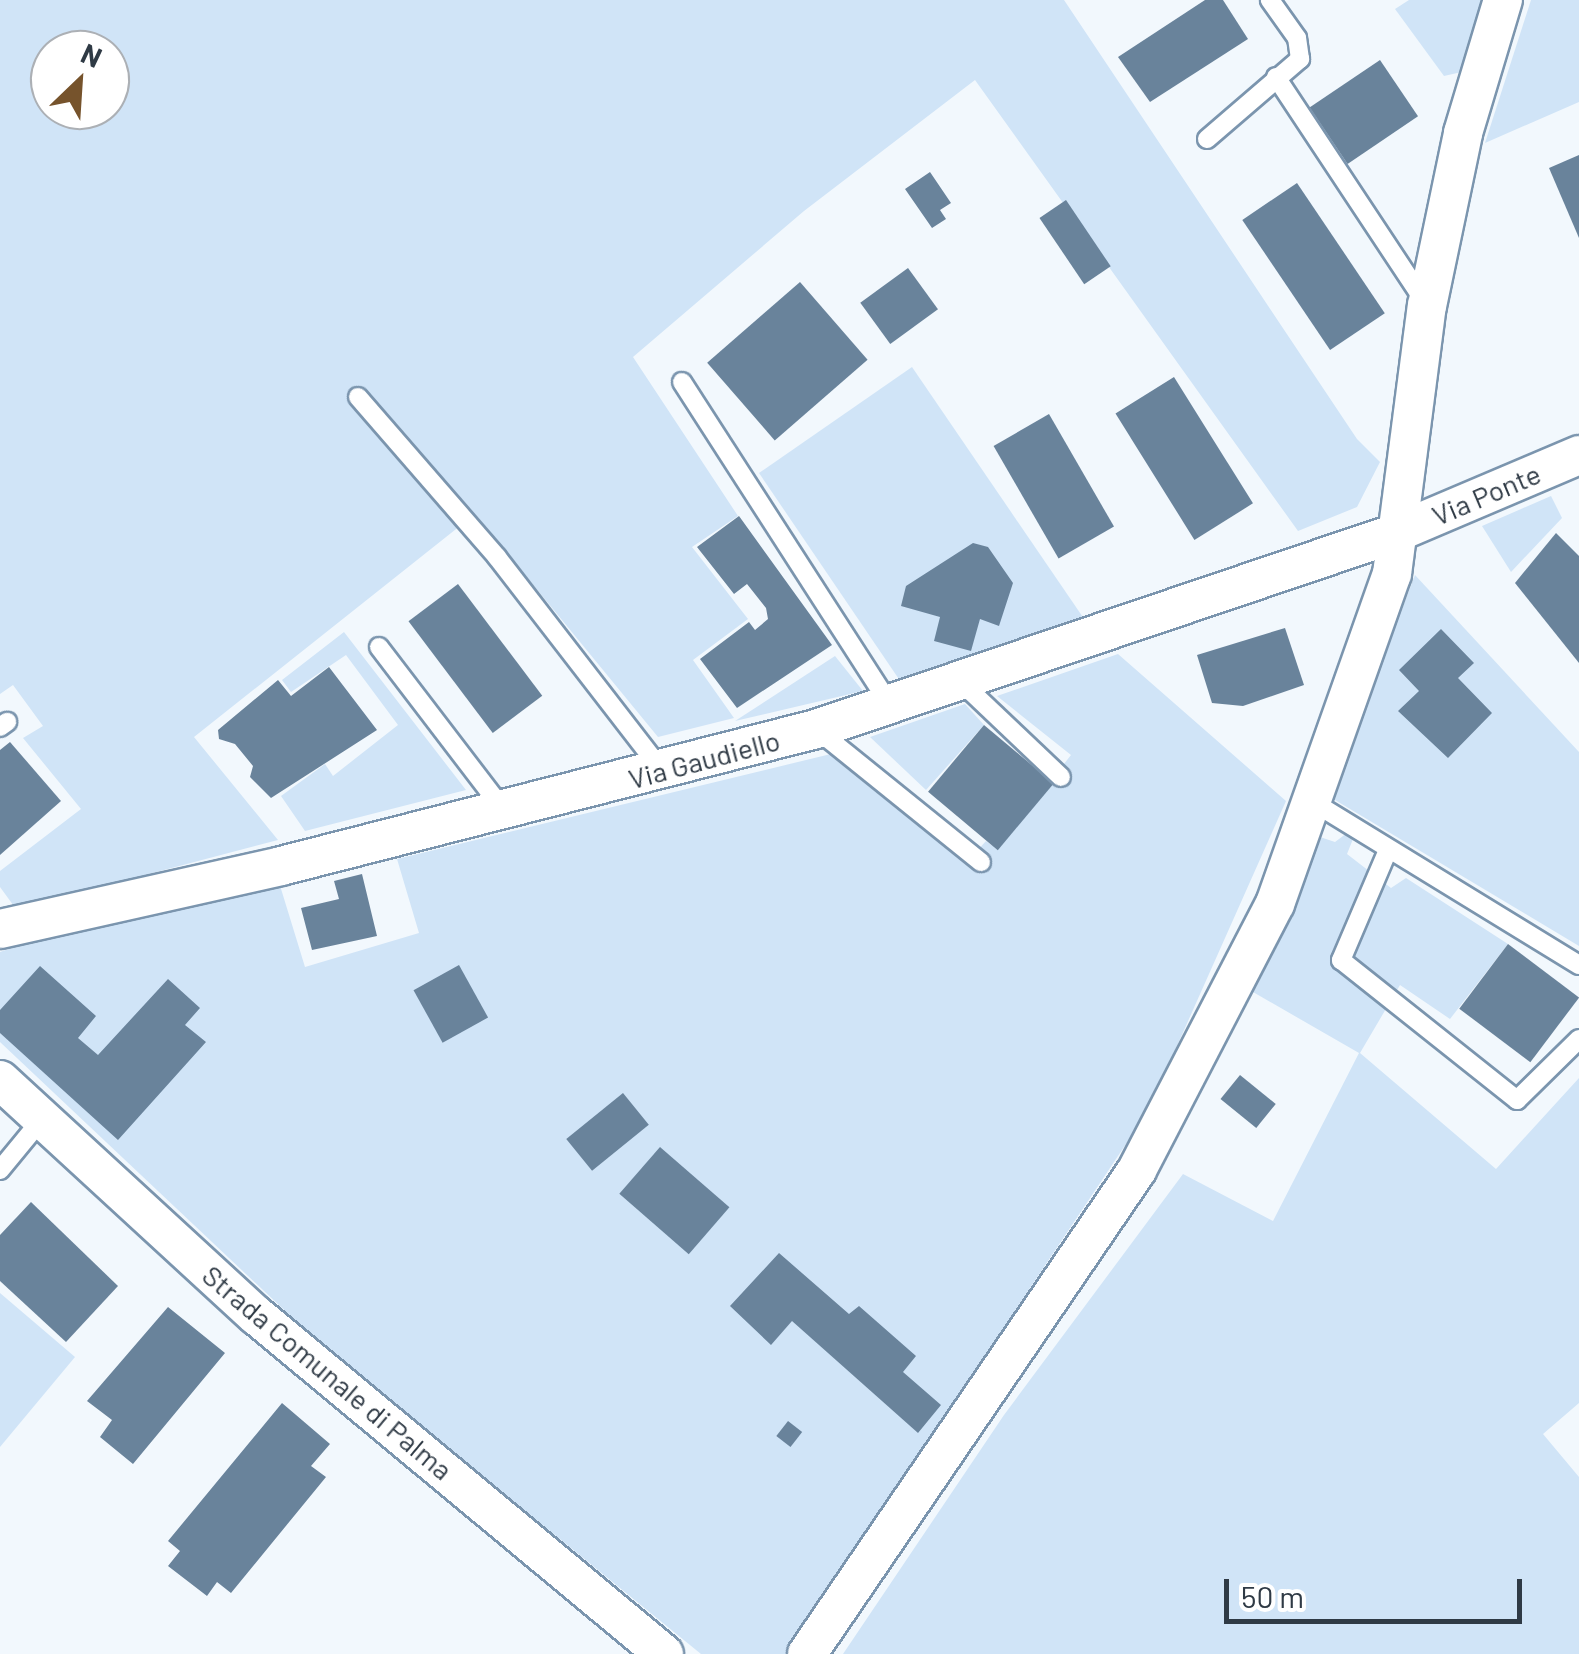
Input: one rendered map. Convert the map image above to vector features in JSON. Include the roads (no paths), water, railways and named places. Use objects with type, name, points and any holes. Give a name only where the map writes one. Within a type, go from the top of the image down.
[{"type":"street","points":[[807,1654],[1138,1170],[1275,904],[1392,574],[1392,534],[1427,306],[1463,133],[1504,0]]},
{"type":"street","name":"Via Ponte","points":[[1392,534],[1575,462]]},
{"type":"street","name":"Via Gaudiello","points":[[0,929],[662,770],[816,729],[964,684],[1392,534]]},
{"type":"street","name":"Strada Comunale di Palma","points":[[0,1080],[257,1316],[664,1654]]},
{"type":"lane","points":[[1207,140],[1300,60],[1297,38],[1270,0]]},
{"type":"lane","points":[[1276,77],[1427,306]]},
{"type":"lane","points":[[682,382],[891,706]]},
{"type":"lane","points":[[358,397],[496,557],[662,770]]},
{"type":"lane","points":[[379,647],[503,808]]},
{"type":"lane","points":[[964,684],[1061,778]]},
{"type":"lane","points":[[816,729],[982,862]]},
{"type":"lane","points":[[1313,802],[1579,965]]},
{"type":"lane","points":[[1388,850],[1341,960],[1517,1100],[1579,1039]]},
{"type":"lane","points":[[0,1170],[42,1118]]}]
